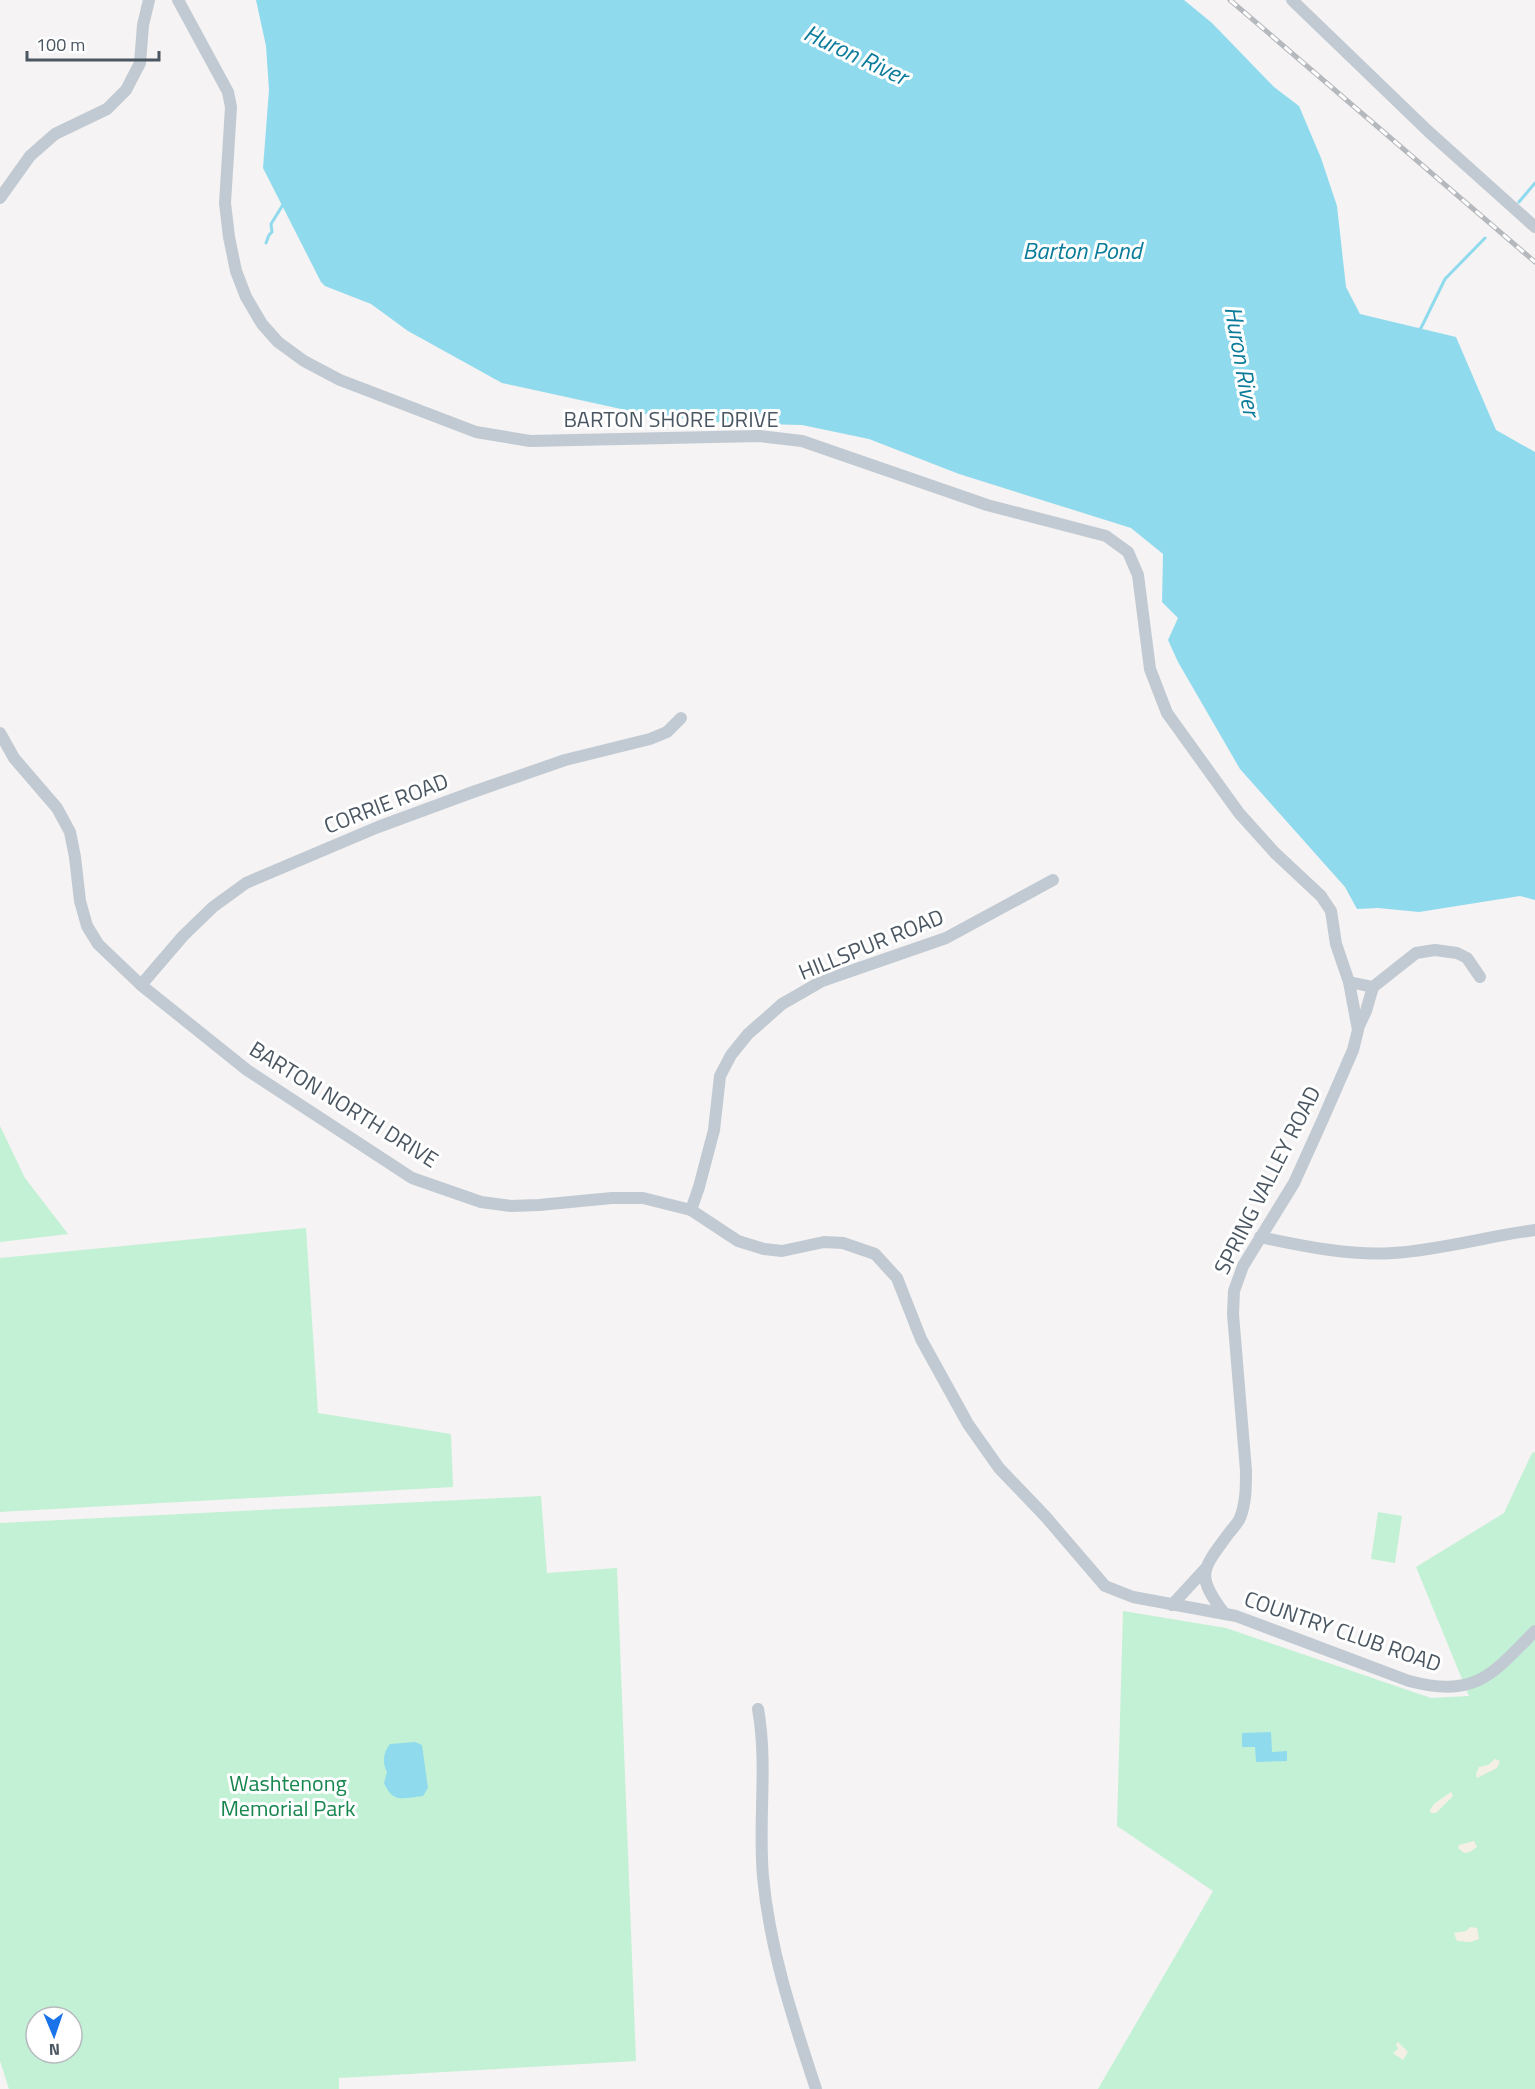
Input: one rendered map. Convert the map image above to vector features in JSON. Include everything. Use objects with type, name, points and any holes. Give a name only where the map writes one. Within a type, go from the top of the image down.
[{"type":"street","name":"BARTON SHORE DRIVE","points":[[178,0],[228,92],[231,107],[225,203],[229,237],[236,270],[246,297],[262,324],[278,342],[304,362],[340,380],[476,432],[530,441],[759,436],[802,441],[987,505],[1106,536],[1128,552],[1137,575],[1150,669],[1167,713],[1239,813],[1275,853],[1322,896],[1330,911],[1336,944],[1349,982]]},
{"type":"street","points":[[1292,0],[1429,132],[1535,227]]},
{"type":"street","points":[[0,198],[30,156],[55,134],[107,109],[126,90],[141,63],[143,26],[150,1]]},
{"type":"street","name":"CORRIE ROAD","points":[[141,986],[183,936],[213,907],[246,883],[378,827],[473,792],[565,760],[650,739],[667,732],[681,718]]},
{"type":"street","name":"BARTON NORTH DRIVE","points":[[0,733],[14,758],[57,808],[70,832],[80,901],[87,926],[98,944],[141,986],[247,1070],[412,1178],[482,1202],[511,1206],[612,1198],[643,1198],[691,1210],[738,1241],[764,1249],[782,1251],[824,1242],[843,1243],[875,1254],[897,1278],[921,1338],[968,1424],[999,1467],[1105,1586],[1133,1597],[1224,1613]]},
{"type":"street","name":"HILLSPUR ROAD","points":[[691,1210],[714,1130],[720,1076],[731,1055],[748,1034],[782,1004],[822,981],[946,938],[1053,880]]},
{"type":"street","points":[[1358,1030],[1373,987],[1416,953],[1435,950],[1457,953],[1467,958],[1480,977]]},
{"type":"street","points":[[1349,982],[1373,987]]},
{"type":"street","name":"SPRING VALLEY ROAD","points":[[1172,1605],[1205,1569],[1240,1518],[1245,1498],[1246,1471],[1233,1314],[1234,1291],[1243,1266],[1294,1183],[1353,1050],[1358,1030],[1349,982]]},
{"type":"street","points":[[1260,1238],[1287,1244],[1359,1252],[1392,1253],[1535,1230]]},
{"type":"street","points":[[1205,1569],[1205,1583],[1224,1613]]},
{"type":"street","name":"COUNTRY CLUB ROAD","points":[[1224,1613],[1271,1628],[1409,1681],[1431,1687],[1447,1688],[1472,1685],[1485,1677],[1535,1631]]},
{"type":"street","points":[[758,1708],[763,1736],[761,1844],[768,1916],[774,1949],[796,2030],[816,2089]]},
{"type":"green space","points":[[0,1126],[25,1178],[68,1234],[0,1242]]},
{"type":"green space","points":[[306,1228],[318,1413],[451,1434],[453,1487],[0,1512],[0,1258]]},
{"type":"green space","points":[[1535,1452],[1535,2089],[1098,2089],[1213,1891],[1117,1826],[1123,1611],[1226,1628],[1431,1698],[1469,1696],[1416,1567],[1504,1513],[1532,1453]]},
{"type":"green space","name":"Washtenong Memorial Park","points":[[541,1496],[547,1573],[617,1568],[636,2061],[339,2078],[339,2089],[9,2089],[0,2061],[0,1523]]},
{"type":"green space","points":[[1378,1512],[1402,1516],[1395,1563],[1371,1559]]},
{"type":"sand","points":[[1495,1759],[1500,1761],[1497,1768],[1477,1778],[1479,1767],[1488,1765]]},
{"type":"sand","points":[[1451,1792],[1453,1796],[1436,1813],[1431,1813],[1430,1810],[1434,1804]]},
{"type":"sand","points":[[1474,1841],[1477,1847],[1470,1852],[1464,1853],[1458,1848],[1459,1845]]},
{"type":"sand","points":[[1470,1927],[1477,1928],[1479,1939],[1471,1942],[1457,1941],[1454,1933],[1466,1931]]},
{"type":"sand","points":[[1398,2042],[1408,2052],[1403,2060],[1393,2053],[1398,2049],[1396,2044]]},
{"type":"water","name":"Barton Pond","points":[[256,0],[1184,0],[1212,23],[1274,87],[1299,106],[1321,158],[1337,206],[1346,287],[1360,314],[1456,337],[1496,430],[1535,452],[1535,900],[1520,896],[1419,912],[1378,908],[1357,909],[1345,887],[1240,769],[1178,662],[1168,640],[1178,618],[1162,602],[1163,554],[1131,528],[959,474],[869,439],[802,425],[726,423],[644,414],[502,383],[408,331],[371,304],[325,286],[263,168],[269,90],[266,46]]},
{"type":"water","points":[[1271,1732],[1272,1752],[1287,1751],[1287,1761],[1256,1762],[1255,1747],[1242,1747],[1242,1733]]},
{"type":"water","points":[[415,1742],[422,1745],[428,1788],[423,1796],[395,1797],[387,1790],[384,1783],[387,1772],[384,1765],[386,1751],[390,1744]]},
{"type":"waterway","points":[[1519,202],[1535,183]]},
{"type":"waterway","points":[[266,243],[272,232],[271,224],[284,203]]},
{"type":"waterway","points":[[1418,330],[1445,279],[1485,238]]},
{"type":"railway","points":[[1230,0],[1535,262]]},
{"type":"water label","name":"Huron River","points":[[856,54]]},
{"type":"water label","name":"Huron River","points":[[1243,361]]}]
